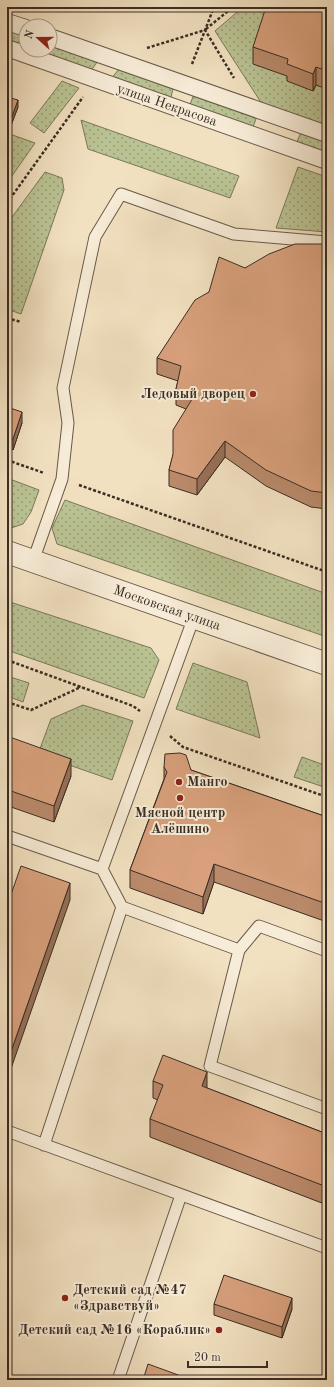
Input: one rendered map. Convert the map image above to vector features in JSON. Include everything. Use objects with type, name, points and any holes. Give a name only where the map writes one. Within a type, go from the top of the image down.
[{"type":"street","points":[[7,22],[18,25]]},
{"type":"street","name":"улица Некрасова","points":[[58,40],[327,134]]},
{"type":"street","name":"улица Некрасова","points":[[7,48],[327,160]]},
{"type":"street","name":"Московская улица","points":[[7,552],[327,664]]},
{"type":"lane","points":[[33,561],[62,479],[68,423],[62,388],[95,237],[121,194],[234,234],[327,242]]},
{"type":"lane","points":[[102,869],[194,618]]},
{"type":"lane","points":[[7,836],[102,869],[122,907],[239,950]]},
{"type":"lane","points":[[44,1144],[122,907]]},
{"type":"lane","points":[[327,951],[259,926],[239,950],[210,1066],[327,1109]]},
{"type":"lane","points":[[7,1131],[327,1248]]},
{"type":"lane","points":[[118,1380],[181,1195]]},
{"type":"path","points":[[184,84],[214,7]]},
{"type":"path","points":[[205,30],[233,7]]},
{"type":"path","points":[[7,318],[21,322]]},
{"type":"path","points":[[7,460],[327,572]]},
{"type":"path","points":[[7,702],[31,710],[81,687]]},
{"type":"green space","points":[[243,7],[318,7],[327,10],[327,128],[262,104],[215,31]]},
{"type":"green space","points":[[7,27],[18,31],[18,48],[7,44]]},
{"type":"green space","points":[[58,46],[98,61],[89,73],[47,58],[58,58]]},
{"type":"green space","points":[[119,69],[173,89],[170,101],[110,80]]},
{"type":"green space","points":[[62,81],[79,88],[44,133],[30,123]]},
{"type":"green space","points":[[194,94],[257,116],[252,130],[189,107]]},
{"type":"green space","points":[[81,120],[239,176],[230,198],[88,149]]},
{"type":"green space","points":[[302,130],[327,139],[327,155],[296,144]]},
{"type":"green space","points":[[7,133],[35,143],[7,183]]},
{"type":"green space","points":[[298,167],[327,177],[327,232],[276,228]]},
{"type":"green space","points":[[45,172],[62,178],[64,190],[21,314],[7,309],[7,224]]},
{"type":"green space","points":[[7,478],[39,490],[31,512],[23,524],[11,528],[7,525]]},
{"type":"green space","points":[[65,500],[327,594],[327,637],[57,544],[52,528]]},
{"type":"green space","points":[[7,601],[151,648],[159,660],[144,698],[7,650]]},
{"type":"green space","points":[[193,663],[247,682],[260,738],[176,709]]},
{"type":"green space","points":[[7,676],[29,683],[23,702],[7,696]]},
{"type":"green space","points":[[83,705],[133,721],[112,780],[38,754],[51,719]]},
{"type":"green space","points":[[302,757],[327,766],[327,788],[294,777]]},
{"type":"building","points":[[266,7],[297,7],[306,10],[308,7],[318,7],[327,10],[327,71],[316,67],[313,74],[287,64],[288,59],[253,47]]},
{"type":"building","points":[[7,97],[18,100],[10,122],[7,121]]},
{"type":"building","name":"Ледовый дворец","points":[[295,244],[327,244],[327,493],[311,491],[266,470],[225,441],[197,479],[169,470],[173,454],[173,430],[194,396],[176,389],[181,366],[157,358],[195,300],[209,292],[219,257],[245,268],[269,254]]},
{"type":"building","points":[[7,407],[22,412],[13,439],[7,434]]},
{"type":"building","points":[[7,736],[71,759],[54,806],[11,791],[7,802]]},
{"type":"building","points":[[180,753],[186,755],[191,770],[327,817],[327,904],[214,864],[203,897],[130,870],[167,772],[164,767],[165,754]]},
{"type":"building","points":[[21,866],[70,883],[7,1063],[7,902],[8,903]]},
{"type":"building","points":[[163,1055],[207,1072],[202,1086],[327,1134],[327,1187],[150,1119],[163,1085],[153,1081]]},
{"type":"building","points":[[224,1275],[292,1298],[282,1327],[214,1304]]},
{"type":"building","points":[[148,1364],[192,1380],[143,1380]]},
{"type":"building","points":[[266,1376],[278,1380],[264,1380]]},
{"type":"place","name":"Ледовый дворец","points":[[253,394]]},
{"type":"place","name":"Манго","points":[[179,782]]},
{"type":"place","name":"Мясной центр Алёшино","points":[[180,798]]},
{"type":"place","name":"Детский сад №47 «Здравствуй»","points":[[65,1298]]},
{"type":"place","name":"Детский сад №16 «Кораблик»","points":[[219,1330]]}]
